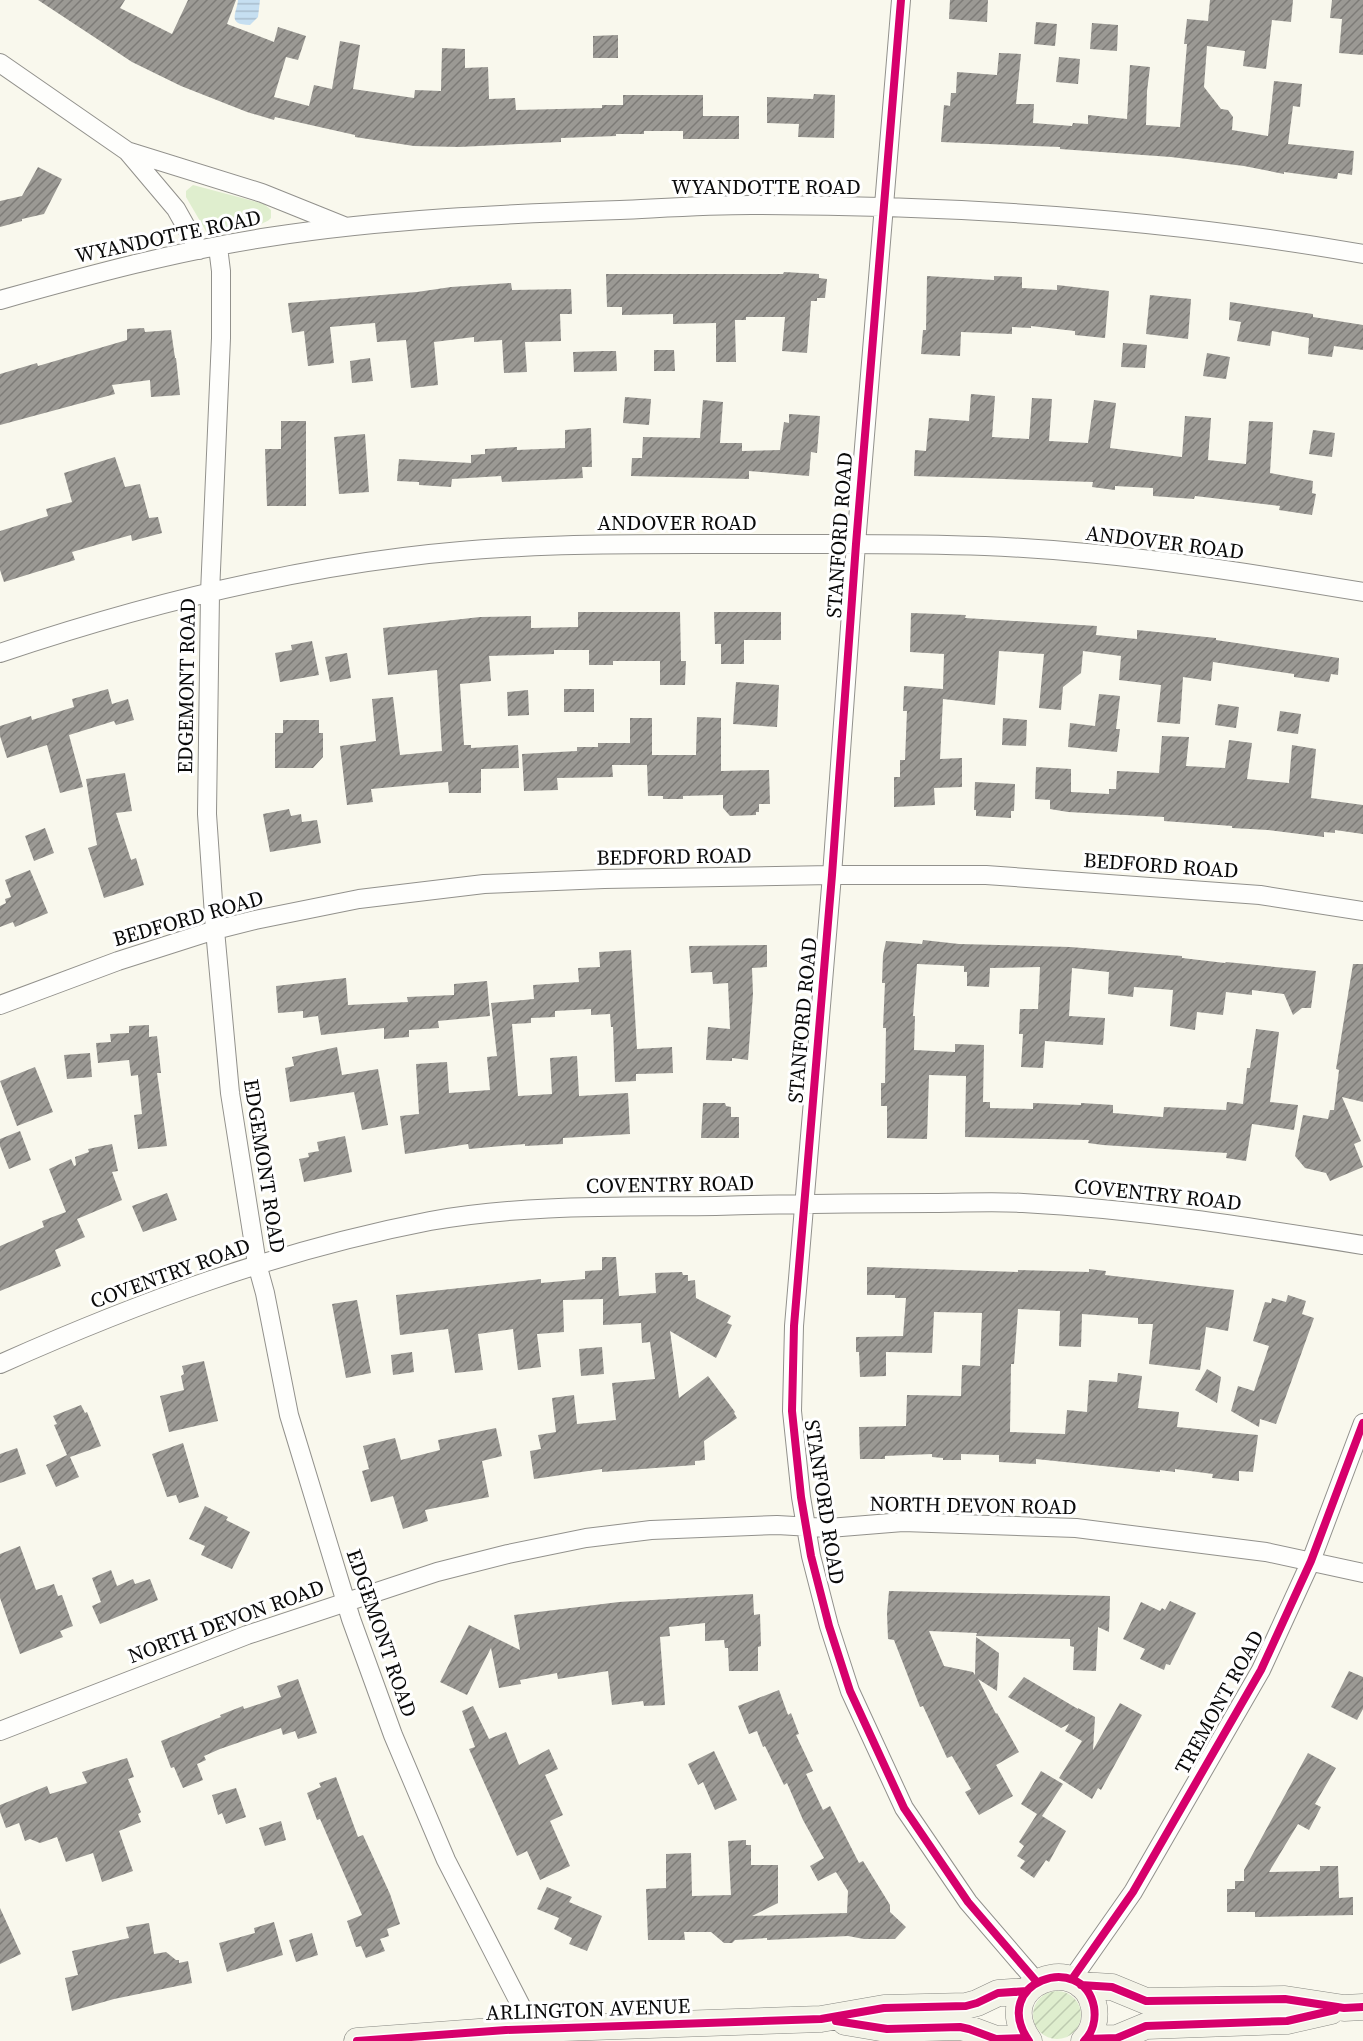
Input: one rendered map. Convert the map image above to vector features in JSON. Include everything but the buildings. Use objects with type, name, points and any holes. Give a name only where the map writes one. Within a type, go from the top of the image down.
[{"type":"street","name":"STANFORD ROAD","points":[[901,0],[794,1326],[792,1411],[806,1526],[829,1626],[850,1690],[904,1808],[968,1902],[1031,1986]]},
{"type":"street","points":[[0,63],[128,152],[176,209],[199,250]]},
{"type":"street","name":"WYANDOTTE ROAD","points":[[128,152],[262,193],[348,227]]},
{"type":"street","name":"WYANDOTTE ROAD","points":[[0,300],[151,259],[267,237],[484,214],[750,205],[884,208],[1079,217],[1181,227],[1363,254]]},
{"type":"street","name":"EDGEMONT ROAD","points":[[218,247],[221,271],[221,338],[210,592],[207,814],[230,1093],[257,1264],[289,1415],[345,1601],[393,1735],[446,1860],[535,2035]]},
{"type":"street","name":"ANDOVER ROAD","points":[[0,653],[71,629],[210,592],[327,568],[406,556],[626,543],[986,546],[1092,555],[1294,580],[1363,592]]},
{"type":"street","name":"BEDFORD ROAD","points":[[0,1005],[118,960],[215,930],[359,899],[484,884],[604,879],[986,875],[1260,895],[1363,911]]},
{"type":"street","name":"COVENTRY ROAD","points":[[0,1364],[170,1293],[257,1264],[321,1245],[433,1221],[508,1212],[604,1207],[805,1203],[1022,1203],[1200,1219],[1363,1245]]},
{"type":"street","name":"TREMONT ROAD","points":[[1077,1982],[1134,1892],[1255,1680],[1311,1561],[1363,1423]]},
{"type":"street","name":"NORTH DEVON ROAD","points":[[0,1731],[247,1635],[437,1572],[586,1538],[651,1530],[806,1526],[830,1528],[903,1522],[1077,1528],[1266,1552],[1363,1573]]},
{"type":"street","name":"ARLINGTON AVENUE","points":[[357,2041],[400,2036],[535,2035],[821,2019],[884,2008],[966,2006],[998,1993],[1031,1986],[1047,1977],[1060,1976],[1077,1982]]},
{"type":"street","points":[[1077,1982],[1112,1987],[1146,2001],[1285,1999],[1354,2007]]},
{"type":"street","points":[[1077,1982],[1093,2002],[1095,2012],[1092,2031],[1085,2040]]},
{"type":"street","points":[[1028,2039],[1021,2026],[1019,2014],[1021,2002],[1031,1986]]},
{"type":"street","points":[[1085,2040],[1117,2038],[1146,2026],[1287,2021],[1354,2007]]},
{"type":"street","name":"ARLINGTON AVENUE","points":[[821,2019],[887,2029],[960,2027],[996,2039],[1028,2039]]},
{"type":"green space","points":[[193,185],[264,204],[271,210],[271,218],[241,230],[207,233],[186,197],[186,191]]},
{"type":"green space","points":[[1052,1991],[1062,1991],[1077,2001],[1081,2015],[1077,2029],[1071,2035],[1062,2039],[1052,2039],[1037,2029],[1033,2020],[1033,2010],[1043,1995]]},
{"type":"water","points":[[238,0],[260,0],[258,17],[250,25],[235,21]]},
{"type":"cycle path","points":[[901,0],[794,1326],[792,1411],[801,1497],[811,1556],[829,1626],[850,1691],[904,1808],[968,1902],[1036,1981]]},
{"type":"cycle path","points":[[1072,1979],[1133,1892],[1261,1670],[1311,1561],[1363,1423]]},
{"type":"cycle path","points":[[1029,2041],[1020,2020],[1020,2003],[1029,1989],[1042,1981],[1058,1977],[1073,1980],[1086,1990],[1094,2007],[1093,2025],[1084,2041]]},
{"type":"cycle path","points":[[1081,1985],[1112,1987],[1146,2001],[1285,1999],[1344,2008],[1363,2007]]},
{"type":"cycle path","points":[[357,2041],[506,2030],[821,2019],[884,2008],[966,2006],[998,1993],[1027,1991]]},
{"type":"cycle path","points":[[1086,2039],[1117,2038],[1146,2026],[1287,2021],[1335,2010]]},
{"type":"cycle path","points":[[836,2021],[887,2029],[960,2027],[996,2039],[1027,2038]]}]
